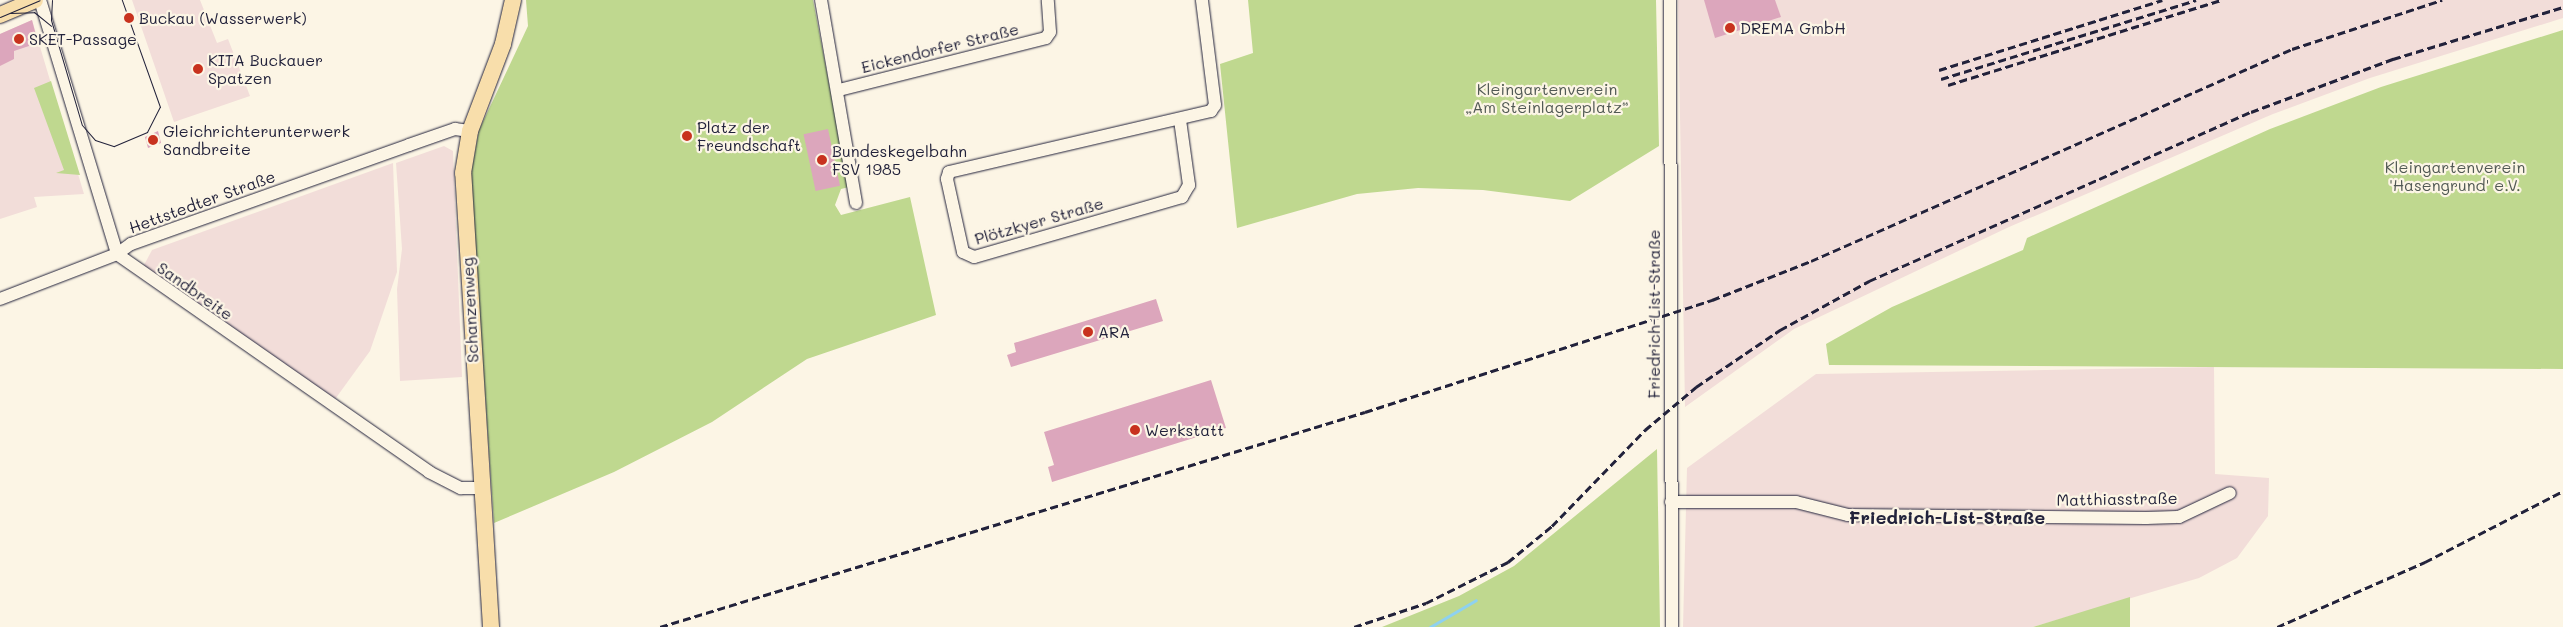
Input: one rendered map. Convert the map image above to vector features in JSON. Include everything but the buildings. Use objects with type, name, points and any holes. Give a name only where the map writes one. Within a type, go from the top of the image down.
[{"type":"main road","points":[[0,15],[35,0]]},
{"type":"main road","name":"Schanzenweg","points":[[491,627],[463,195],[470,131],[503,44],[513,0]]},
{"type":"street","points":[[40,0],[84,154],[117,254]]},
{"type":"street","points":[[821,0],[839,90],[856,203]]},
{"type":"street","name":"Eickendorfer Straße","points":[[839,90],[1049,35],[1048,0]]},
{"type":"street","name":"Plötzkyer Straße","points":[[1180,120],[1189,185],[1182,197],[974,257],[963,252],[947,180],[950,172],[1180,120],[1211,111],[1215,105],[1202,0]]},
{"type":"street","name":"Friedrich-List-Straße","points":[[1670,0],[1672,627]]},
{"type":"street","name":"Hettstedter Straße","points":[[0,299],[117,254],[131,244],[455,129],[470,131]]},
{"type":"street","name":"Sandbreite","points":[[117,254],[429,472],[461,488],[481,488]]},
{"type":"street","name":"Matthiasstraße","points":[[1671,502],[1796,502],[1848,515],[2146,518],[2178,517],[2230,493]]},
{"type":"shaded area","name":"KITA Buckauer Spatzen","points":[[132,0],[200,0],[217,43],[228,39],[250,96],[174,122]]},
{"type":"shaded area","points":[[1678,0],[2563,0],[2563,18],[2370,78],[2273,114],[2009,227],[1794,329],[1685,407]]},
{"type":"shaded area","points":[[32,20],[84,194],[34,197],[37,207],[0,219],[0,34]]},
{"type":"shaded area","points":[[444,146],[453,151],[462,377],[400,381],[397,289],[402,249],[396,163]]},
{"type":"shaded area","points":[[393,163],[397,272],[370,351],[333,402],[143,267],[152,250]]},
{"type":"shaded area","points":[[2214,367],[2215,474],[2269,478],[2268,516],[2237,558],[2199,578],[2033,627],[1683,627],[1687,468],[1816,374]]},
{"type":"green space","points":[[526,0],[813,0],[849,187],[841,189],[835,205],[841,215],[910,197],[936,315],[807,359],[712,422],[614,472],[494,523],[470,179],[479,130],[528,26]]},
{"type":"green space","name":"Kleingartenverein „Am Steinlagerplatz“","points":[[1248,0],[1656,0],[1659,146],[1570,201],[1483,190],[1418,188],[1357,194],[1237,228],[1220,64],[1253,53]]},
{"type":"green space","name":"Kleingartenverein 'Hasengrund' e.V.","points":[[2563,30],[2563,369],[1829,365],[1826,344],[1892,307],[2023,250],[2027,238],[2270,129],[2381,87]]},
{"type":"green space","points":[[51,81],[80,175],[56,173],[64,170],[34,88]]},
{"type":"green space","points":[[1657,449],[1660,627],[1382,627],[1459,596],[1514,566]]},
{"type":"green space","points":[[2130,597],[2130,627],[2033,627]]},
{"type":"waterway","points":[[1430,627],[1476,600]]},
{"type":"tram line","points":[[0,17],[40,0]]},
{"type":"tram line","points":[[52,0],[51,20],[82,125],[95,140],[114,146],[147,132],[160,107],[122,0]]},
{"type":"tram line","points":[[10,13],[34,12],[51,26]]},
{"type":"railway","points":[[1939,70],[2162,0]]},
{"type":"railway","points":[[1941,79],[2196,0]]},
{"type":"railway","points":[[1948,85],[2221,0]]},
{"type":"railway","points":[[660,627],[1365,412],[1712,300],[1811,261],[2292,49],[2442,0]]},
{"type":"railway","points":[[1354,627],[1426,603],[1508,562],[1552,526],[1645,430],[1696,387],[1780,330],[1869,281],[2251,112],[2393,59],[2563,7]]},
{"type":"railway","points":[[2277,627],[2425,562],[2563,491]]},
{"type":"place","name":"Buckau (Wasserwerk)","points":[[129,18]]},
{"type":"place","name":"DREMA GmbH","points":[[1730,28]]},
{"type":"place","name":"SKET-Passage","points":[[19,39]]},
{"type":"place","name":"KITA Buckauer Spatzen","points":[[198,69]]},
{"type":"place","name":"Platz der Freundschaft","points":[[687,136]]},
{"type":"place","name":"Gleichrichterunterwerk Sandbreite","points":[[153,140]]},
{"type":"place","name":"Bundeskegelbahn FSV 1985","points":[[822,160]]},
{"type":"place","name":"ARA","points":[[1088,332]]},
{"type":"place","name":"Werkstatt","points":[[1135,430]]},
{"type":"district","name":"Friedrich-List-Straße","points":[[1947,517]]}]
